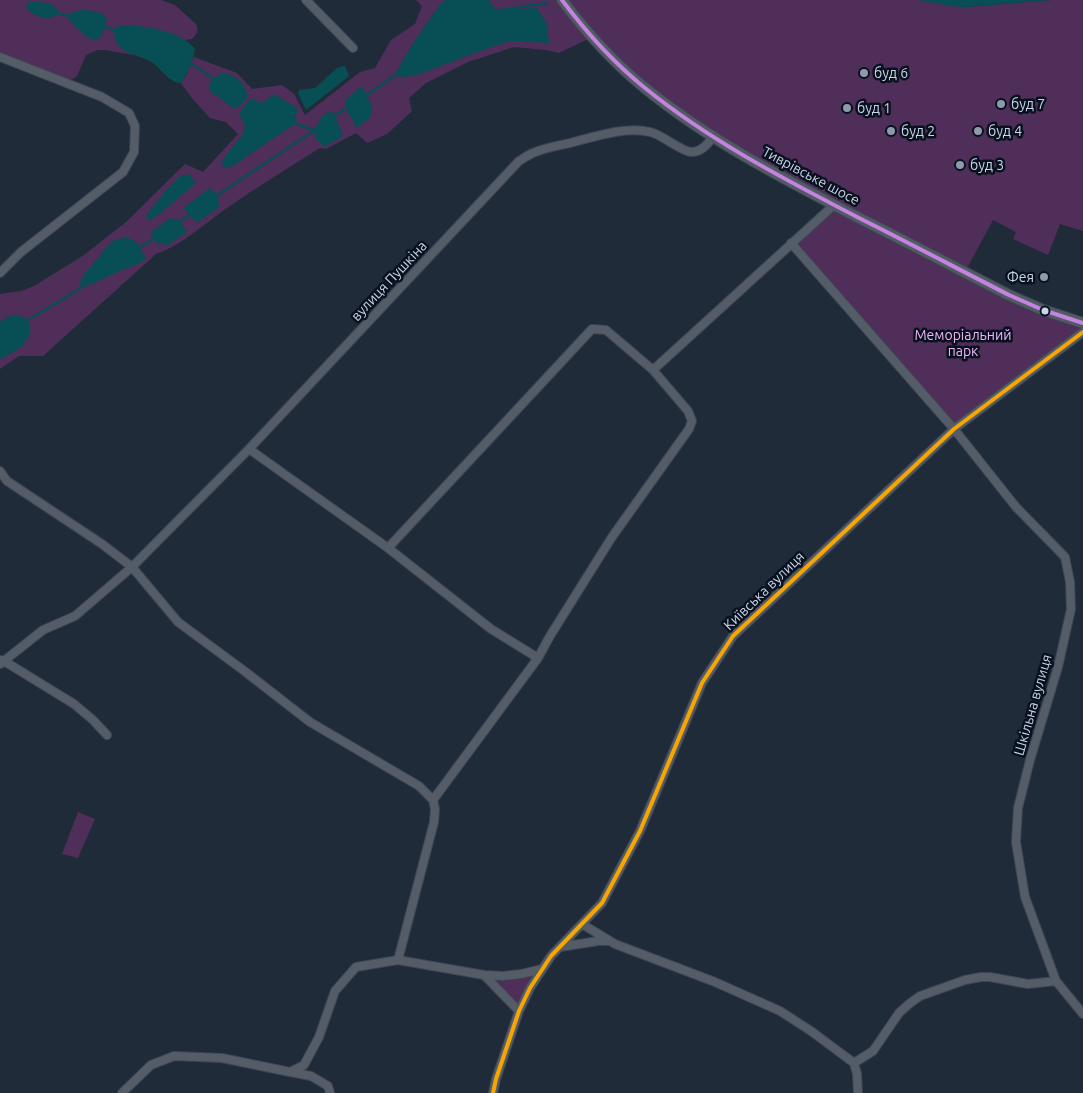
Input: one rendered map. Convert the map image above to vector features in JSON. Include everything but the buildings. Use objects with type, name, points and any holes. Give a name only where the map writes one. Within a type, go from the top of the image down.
[{"type":"main road","name":"Тиврівське шосе","points":[[562,0],[592,37],[632,77],[661,101],[713,137],[834,205],[1009,295],[1049,312],[1083,323]]},
{"type":"street","points":[[306,0],[353,48]]},
{"type":"street","points":[[0,57],[102,97],[129,113],[135,126],[134,152],[123,172],[21,252],[0,272]]},
{"type":"street","name":"вулиця Пушкіна","points":[[1,661],[43,630],[75,616],[132,567],[250,449],[519,161],[542,150],[628,131],[657,134],[687,151],[693,152],[706,146],[713,137]]},
{"type":"street","points":[[653,370],[834,205]]},
{"type":"street","name":"Шкільна вулиця","points":[[791,243],[954,429],[1016,507],[1065,557],[1070,582],[1071,609],[1058,668],[1030,760],[1018,808],[1016,842],[1025,897],[1056,981],[1083,1014]]},
{"type":"street","points":[[388,548],[592,328],[606,330],[653,370],[688,411],[692,421],[689,429],[612,537],[538,658],[433,800]]},
{"type":"street","name":"Київська вулиця","points":[[493,1093],[519,1011],[530,988],[551,956],[602,903],[640,831],[702,682],[733,636],[954,429],[1083,332]]},
{"type":"street","points":[[250,449],[388,548],[491,629],[538,658]]},
{"type":"street","points":[[0,471],[7,481],[102,544],[132,567],[178,622],[310,722],[419,786],[433,800],[435,809],[434,822],[398,960]]},
{"type":"street","points":[[1,661],[74,704],[93,720],[106,735]]},
{"type":"street","points":[[582,924],[609,942],[715,982],[780,1011],[854,1063],[857,1074],[858,1093]]},
{"type":"street","points":[[560,947],[598,941],[609,942]]},
{"type":"street","points":[[290,1072],[304,1065],[319,1037],[335,991],[356,967],[398,960],[484,975],[512,976],[542,969]]},
{"type":"street","points":[[484,975],[519,1011]]},
{"type":"street","points":[[854,1063],[873,1051],[899,1013],[920,996],[965,980],[981,977],[1028,984],[1056,981]]},
{"type":"street","points":[[122,1093],[151,1064],[174,1056],[222,1058],[312,1076],[328,1086],[330,1093]]},
{"type":"green space","points":[[0,0],[161,0],[175,5],[196,24],[197,31],[192,39],[185,40],[127,29],[126,51],[140,56],[98,50],[86,55],[77,76],[73,79],[51,77],[0,57]]},
{"type":"green space","name":"Меморіальний парк","points":[[416,0],[930,0],[934,3],[966,7],[1052,0],[1083,0],[1083,231],[1060,224],[1048,255],[1013,239],[1016,232],[993,220],[965,272],[1083,323],[1083,332],[954,429],[791,243],[834,205],[680,115],[592,37],[559,53],[514,47],[468,62],[426,83],[409,98],[412,111],[387,134],[367,143],[356,133],[326,149],[320,148],[238,200],[175,246],[156,254],[43,356],[19,356],[0,369],[0,294],[21,291],[34,286],[84,255],[126,222],[185,164],[203,172],[238,134],[226,122],[210,118],[181,83],[194,57],[237,73],[252,89],[282,85],[294,94],[305,115],[360,72],[375,68],[391,40],[415,24],[422,6]]},
{"type":"green space","points":[[78,812],[95,819],[78,858],[62,854]]},
{"type":"green space","points":[[542,969],[519,1011],[484,975]]},
{"type":"shaded area","points":[[446,0],[489,0],[496,10],[537,8],[547,24],[549,43],[510,41],[420,74],[405,77],[394,76],[412,45],[440,4]]},
{"type":"shaded area","points":[[918,0],[1052,0],[966,7]]},
{"type":"shaded area","points":[[29,2],[51,4],[57,9],[58,13],[51,18],[43,18],[27,9],[26,6]]},
{"type":"shaded area","points":[[88,10],[106,16],[106,26],[98,40],[89,38],[67,17],[73,12]]},
{"type":"shaded area","points":[[125,25],[173,34],[182,38],[195,49],[190,67],[181,83],[173,81],[153,63],[121,48],[114,35],[114,30],[118,26]]},
{"type":"shaded area","points":[[345,66],[349,76],[306,110],[298,93],[299,90],[315,88],[337,68]]},
{"type":"shaded area","points":[[220,73],[225,73],[238,79],[246,90],[248,95],[244,102],[235,109],[211,92],[210,84]]},
{"type":"shaded area","points":[[362,86],[370,101],[372,110],[370,117],[357,128],[346,109],[345,100]]},
{"type":"shaded area","points":[[274,94],[297,108],[296,123],[233,166],[226,168],[222,164],[223,159],[243,134],[245,126],[239,113],[251,98],[262,103]]},
{"type":"shaded area","points":[[333,111],[343,136],[324,147],[315,138],[314,130],[323,115]]},
{"type":"shaded area","points":[[189,174],[196,183],[150,220],[145,217],[180,176]]},
{"type":"shaded area","points":[[210,188],[218,195],[219,207],[197,223],[183,208]]},
{"type":"shaded area","points":[[170,218],[180,221],[187,232],[168,245],[157,243],[153,239],[151,232]]},
{"type":"shaded area","points":[[126,237],[137,242],[146,259],[81,288],[80,282],[83,276],[112,241]]},
{"type":"shaded area","points":[[15,315],[26,319],[29,323],[30,333],[25,343],[19,349],[0,359],[0,321]]},
{"type":"waterway","points":[[494,11],[547,3]]},
{"type":"waterway","points":[[57,13],[69,16]]},
{"type":"waterway","points":[[103,26],[116,31]]},
{"type":"waterway","points":[[190,63],[217,81]]},
{"type":"waterway","points":[[365,96],[396,75]]},
{"type":"waterway","points":[[334,117],[348,107]]},
{"type":"waterway","points":[[294,123],[314,130]]},
{"type":"waterway","points":[[216,196],[315,130]]},
{"type":"waterway","points":[[179,222],[191,214]]},
{"type":"waterway","points":[[139,248],[156,237]]},
{"type":"waterway","points":[[26,321],[83,286]]},
{"type":"transit line","points":[[562,0],[601,47],[645,88],[696,125],[749,159],[805,190],[1009,295],[1043,310],[1083,323]]},
{"type":"transit line","points":[[493,1093],[519,1011],[530,988],[551,956],[602,903],[640,831],[702,683],[733,636],[954,429],[1083,332]]},
{"type":"place","name":"буд 6","points":[[864,73]]},
{"type":"place","name":"буд 7","points":[[1001,104]]},
{"type":"place","name":"буд 1","points":[[847,108]]},
{"type":"place","name":"буд 2","points":[[891,131]]},
{"type":"place","name":"буд 4","points":[[978,131]]},
{"type":"place","name":"буд 3","points":[[960,165]]},
{"type":"place","name":"Фея","points":[[1044,277]]}]
